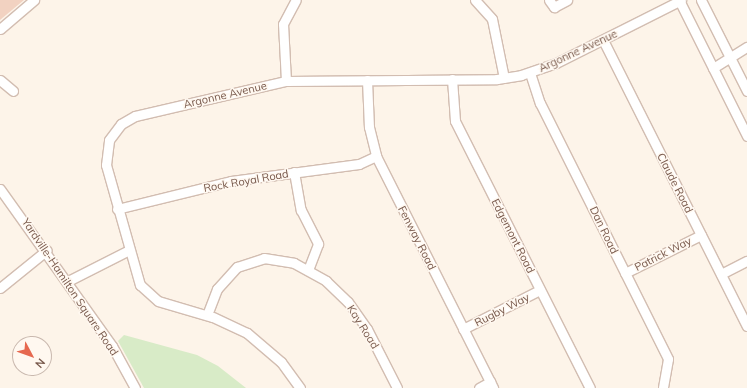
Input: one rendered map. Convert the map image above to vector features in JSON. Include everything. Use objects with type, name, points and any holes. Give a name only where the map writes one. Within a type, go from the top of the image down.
[{"type":"street","points":[[0,29],[34,0]]},
{"type":"street","points":[[286,81],[283,24],[296,0]]},
{"type":"street","points":[[475,0],[487,11],[495,27],[504,78]]},
{"type":"street","points":[[549,0],[554,7],[567,0]]},
{"type":"street","points":[[701,0],[747,91]]},
{"type":"street","points":[[680,1],[747,136]]},
{"type":"street","name":"Argonne Avenue","points":[[300,388],[281,362],[260,342],[207,315],[151,297],[140,285],[116,209],[105,156],[109,140],[121,124],[135,116],[286,81],[504,78],[530,73],[603,40],[680,1]]},
{"type":"street","name":"Claude Road","points":[[603,40],[747,326]]},
{"type":"street","points":[[713,68],[747,47]]},
{"type":"street","name":"Dan Road","points":[[530,73],[540,103],[668,359],[663,388]]},
{"type":"street","name":"Edgemont Road","points":[[452,79],[455,121],[590,388]]},
{"type":"street","points":[[0,80],[14,91]]},
{"type":"street","name":"Fenway Road","points":[[367,80],[369,127],[376,156],[491,385]]},
{"type":"street","name":"Rock Royal Road","points":[[116,209],[231,181],[359,164],[376,156]]},
{"type":"street","points":[[294,172],[301,210],[318,244],[308,270]]},
{"type":"street","name":"Yardville-Hamilton Square Road","points":[[0,189],[47,250],[112,346],[135,388]]},
{"type":"street","name":"Patrick Way","points":[[625,273],[701,235]]},
{"type":"street","points":[[0,288],[47,250]]},
{"type":"street","points":[[68,281],[129,250]]},
{"type":"street","name":"Kay Road","points":[[207,315],[222,281],[245,263],[275,258],[308,270],[336,290],[358,315],[397,388]]},
{"type":"street","points":[[721,274],[747,261]]},
{"type":"street","name":"Rugby Way","points":[[463,329],[540,290]]},
{"type":"street","points":[[479,388],[491,385]]},
{"type":"green space","points":[[124,335],[197,355],[218,366],[246,388],[144,388],[118,341]]},
{"type":"building","points":[[0,0],[24,0],[0,20]]}]
